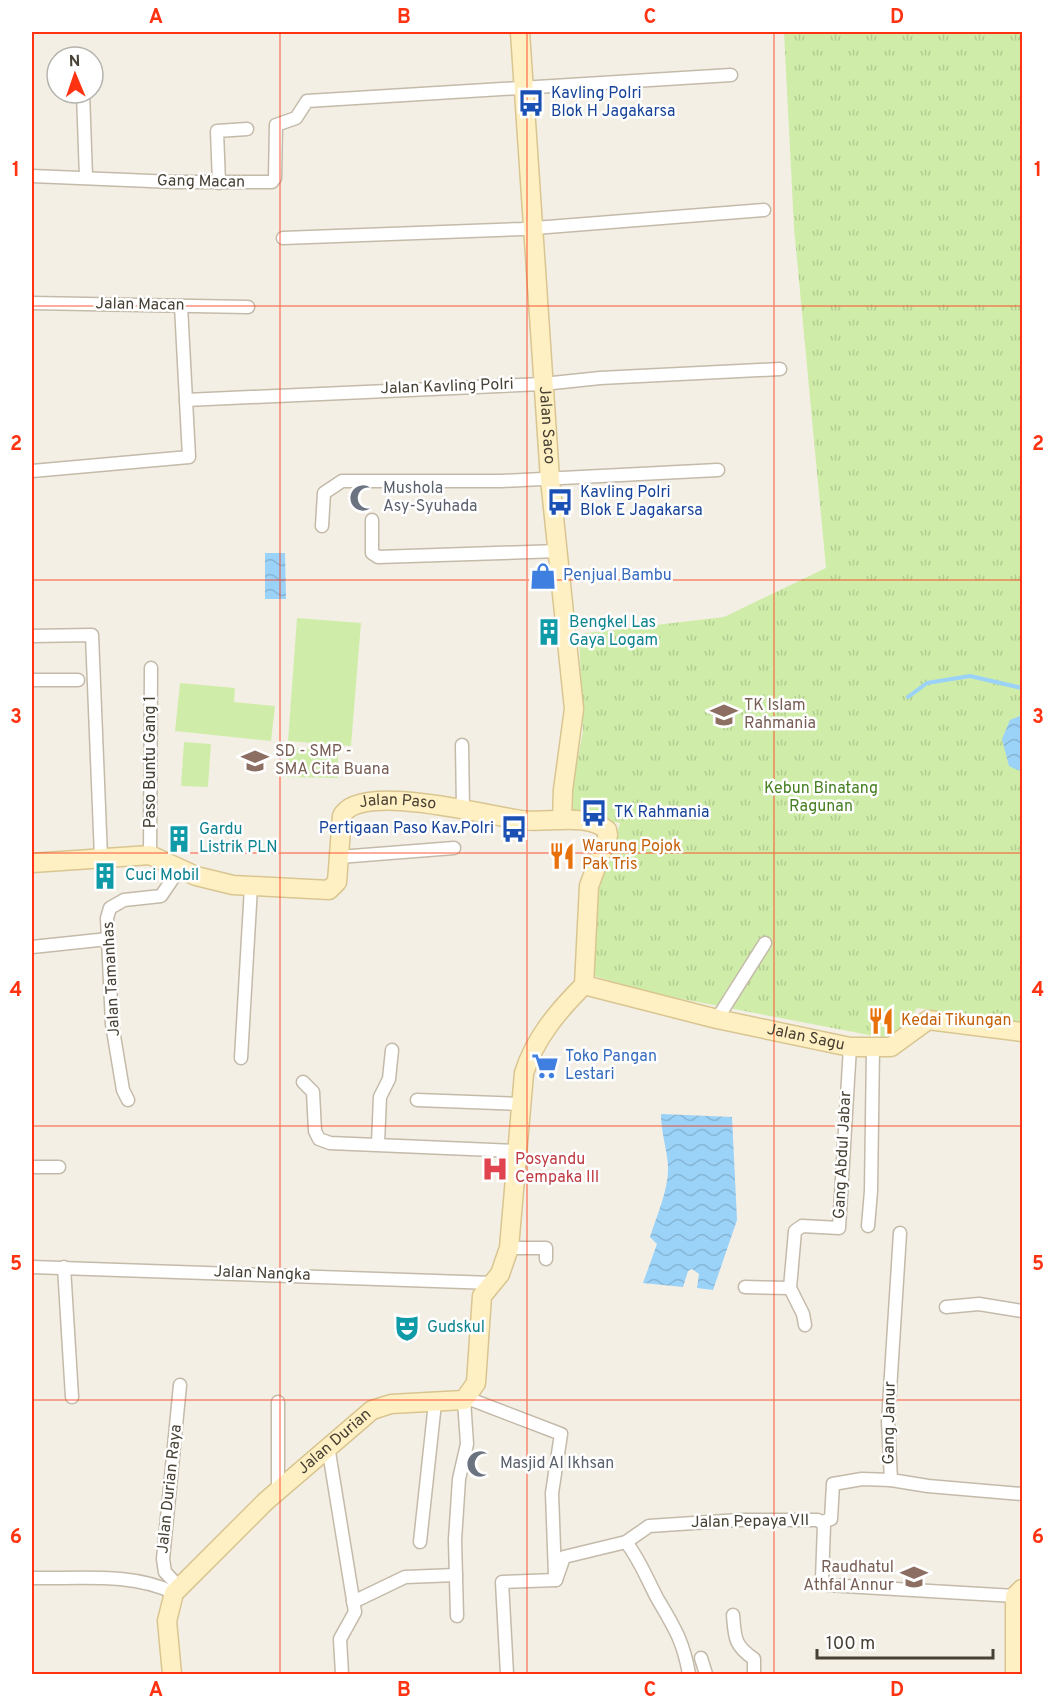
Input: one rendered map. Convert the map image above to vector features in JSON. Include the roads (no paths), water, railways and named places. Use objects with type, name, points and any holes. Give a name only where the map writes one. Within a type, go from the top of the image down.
[{"type":"main road","name":"Jalan Saco","points":[[520,32],[550,479],[574,709],[563,790],[562,819]]},
{"type":"main road","name":"Jalan Paso","points":[[32,863],[150,855],[213,882],[251,887],[329,890],[337,882],[342,816],[348,808],[402,800],[463,808],[522,820],[562,819],[603,826],[608,835],[589,886],[584,985]]},
{"type":"main road","name":"Jalan Sagu","points":[[584,985],[717,1019],[850,1047],[873,1048],[898,1044],[928,1020],[1023,1032]]},
{"type":"main road","points":[[466,1399],[476,1383],[482,1296],[507,1260],[510,1248],[524,1073],[529,1056],[560,1009],[584,985]]},
{"type":"main road","name":"Jalan Durian","points":[[177,1590],[278,1490],[328,1446],[381,1406],[466,1399]]},
{"type":"main road","points":[[172,1674],[167,1621],[177,1590]]},
{"type":"main road","points":[[1015,1674],[1019,1654],[1019,1593]]},
{"type":"street","points":[[523,88],[731,75]]},
{"type":"street","name":"Gang Macan","points":[[32,176],[219,183],[272,182],[275,178],[276,125],[296,118],[307,100],[523,88]]},
{"type":"street","points":[[83,105],[86,177]]},
{"type":"street","points":[[219,183],[217,130],[247,129]]},
{"type":"street","points":[[283,238],[533,228],[764,210]]},
{"type":"street","name":"Jalan Macan","points":[[32,303],[248,307]]},
{"type":"street","points":[[32,471],[189,457],[180,306]]},
{"type":"street","name":"Jalan Kavling Polri","points":[[186,400],[543,384],[780,369]]},
{"type":"street","points":[[322,526],[324,493],[342,482],[550,479],[718,471]]},
{"type":"street","points":[[372,520],[372,553],[378,557],[559,552]]},
{"type":"street","points":[[32,636],[92,635],[101,857]]},
{"type":"street","name":"Paso Buntu Gang 1","points":[[150,855],[151,668]]},
{"type":"street","points":[[32,680],[78,680]]},
{"type":"street","points":[[462,745],[463,808]]},
{"type":"street","points":[[339,857],[454,848]]},
{"type":"street","name":"Jalan Tamanhas","points":[[128,1100],[123,1090],[112,1024],[107,918],[110,908],[124,900],[161,896],[180,868]]},
{"type":"street","points":[[241,1058],[251,887]]},
{"type":"street","points":[[32,947],[108,939]]},
{"type":"street","points":[[717,1019],[765,943]]},
{"type":"street","name":"Gang Abdul Jabar","points":[[790,1288],[795,1231],[802,1226],[839,1228],[850,1047]]},
{"type":"street","points":[[868,1226],[872,1191],[873,1048]]},
{"type":"street","points":[[378,1143],[380,1097],[389,1079],[392,1050]]},
{"type":"street","points":[[303,1082],[313,1092],[315,1131],[319,1140],[330,1143],[378,1143],[519,1151]]},
{"type":"street","points":[[417,1101],[521,1104]]},
{"type":"street","points":[[32,1167],[59,1167]]},
{"type":"street","name":"Gang Janur","points":[[900,1233],[888,1422],[891,1480],[1023,1494]]},
{"type":"street","points":[[510,1248],[546,1248],[546,1259]]},
{"type":"street","name":"Jalan Nangka","points":[[32,1267],[493,1282]]},
{"type":"street","points":[[64,1267],[72,1397]]},
{"type":"street","points":[[745,1287],[790,1288],[803,1314],[805,1325]]},
{"type":"street","points":[[946,1307],[979,1304],[1023,1311]]},
{"type":"street","name":"Jalan Durian Raya","points":[[177,1590],[165,1572],[163,1559],[180,1385]]},
{"type":"street","points":[[457,1616],[457,1500],[467,1444],[466,1399],[561,1434],[552,1493],[556,1580],[502,1582],[507,1674]]},
{"type":"street","points":[[278,1402],[278,1490]]},
{"type":"street","points":[[420,1542],[435,1403]]},
{"type":"street","points":[[505,1412],[524,1414]]},
{"type":"street","points":[[328,1446],[355,1612],[340,1639],[342,1674]]},
{"type":"street","points":[[822,1522],[831,1519],[833,1484],[862,1479],[891,1480]]},
{"type":"street","name":"Jalan Pepaya VII","points":[[556,1580],[564,1557],[626,1542],[649,1526],[739,1520],[822,1522],[822,1579],[827,1585],[1019,1593]]},
{"type":"street","points":[[626,1542],[641,1561],[657,1598],[677,1629],[689,1674]]},
{"type":"street","points":[[353,1602],[405,1577],[456,1575]]},
{"type":"street","points":[[32,1578],[117,1579],[155,1584],[177,1590]]},
{"type":"street","points":[[733,1615],[735,1641],[740,1650],[754,1659],[754,1674]]},
{"type":"street","points":[[701,1658],[706,1674]]},
{"type":"water","points":[[265,553],[285,553],[286,599],[265,599]]},
{"type":"water","points":[[1022,715],[1022,772],[1009,766],[1002,739],[1010,720]]},
{"type":"water","points":[[661,1114],[732,1117],[737,1220],[713,1290],[697,1288],[699,1274],[692,1269],[688,1271],[683,1287],[643,1283],[657,1244],[650,1237],[668,1175]]},
{"type":"waterway","points":[[908,697],[927,683],[970,676],[1022,688]]},
{"type":"place","name":"Kavling Polri Blok H Jagakarsa","points":[[531,103]]},
{"type":"place","name":"Mushola Asy-Syuhada","points":[[363,498]]},
{"type":"place","name":"Kavling Polri Blok E Jagakarsa","points":[[560,502]]},
{"type":"place","name":"Penjual Bambu","points":[[543,576]]},
{"type":"place","name":"Bengkel Las Gaya Logam","points":[[549,632]]},
{"type":"place","name":"TK Islam Rahmania","points":[[724,715]]},
{"type":"place","name":"SD - SMP - SMA Cita Buana","points":[[255,761]]},
{"type":"place","name":"TK Rahmania","points":[[594,813]]},
{"type":"place","name":"Pertigaan Paso Kav.Polri","points":[[514,829]]},
{"type":"place","name":"Gardu Listrik PLN","points":[[179,839]]},
{"type":"place","name":"Warung Pojok Pak Tris","points":[[562,856]]},
{"type":"place","name":"Cuci Mobil","points":[[105,876]]},
{"type":"place","name":"Kedai Tikungan","points":[[881,1021]]},
{"type":"place","name":"Toko Pangan Lestari","points":[[545,1066]]},
{"type":"place","name":"Posyandu Cempaka III","points":[[495,1169]]},
{"type":"place","name":"Gudskul","points":[[407,1328]]},
{"type":"place","name":"Masjid Al Ikhsan","points":[[480,1464]]},
{"type":"place","name":"Raudhatul Athfal Annur","points":[[914,1577]]},
{"type":"park label","name":"Kebun Binatang Ragunan","points":[[821,798]]}]
